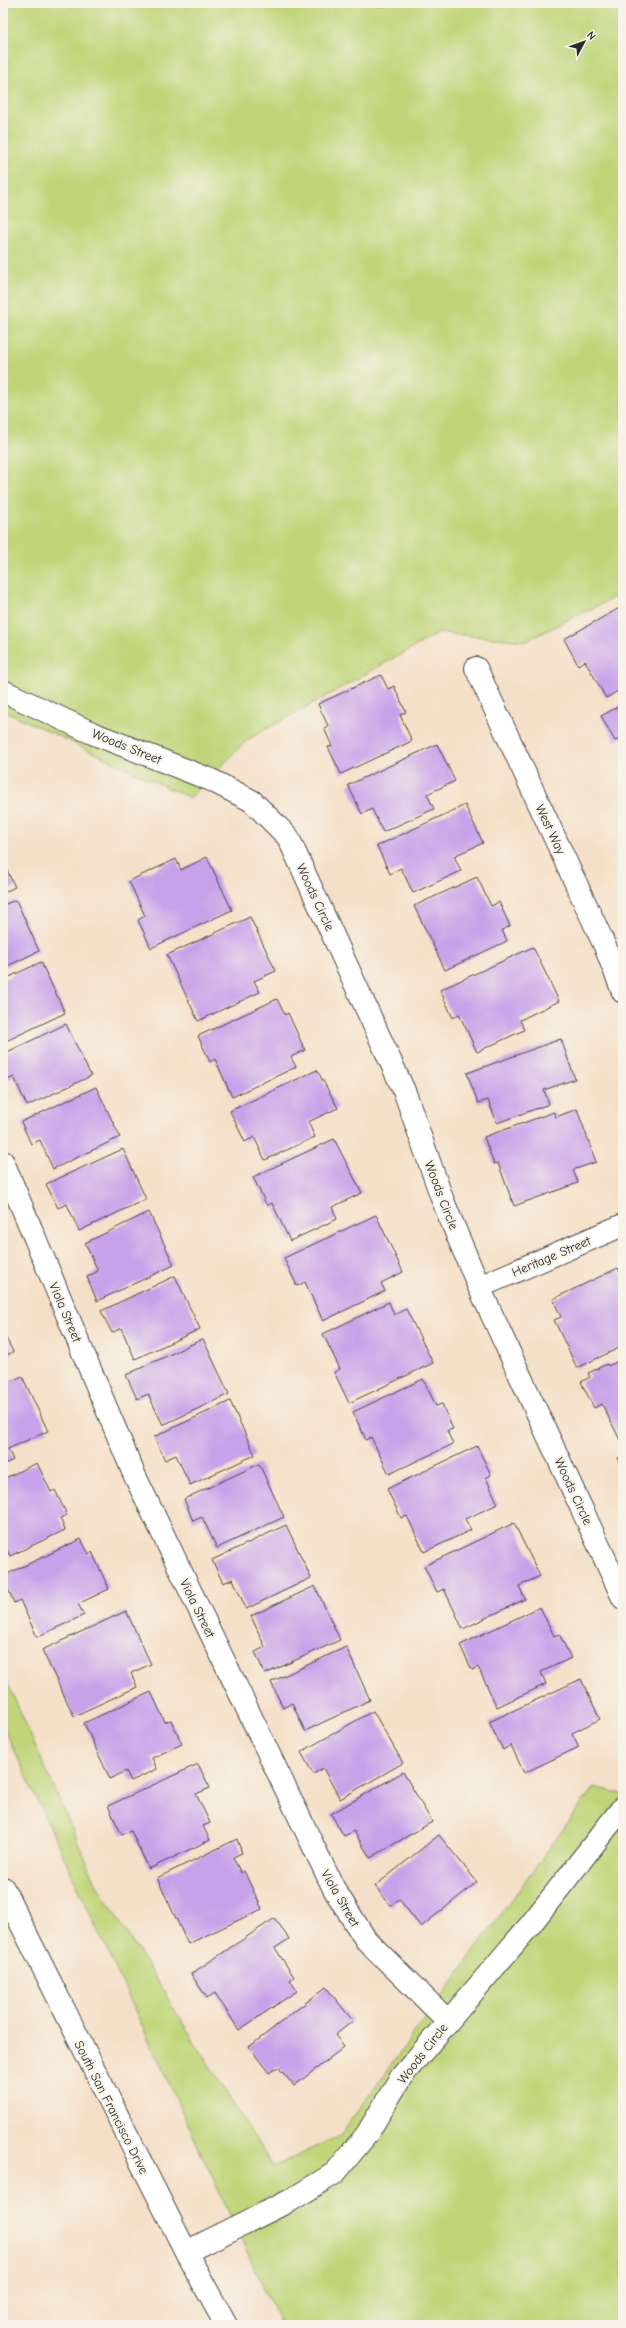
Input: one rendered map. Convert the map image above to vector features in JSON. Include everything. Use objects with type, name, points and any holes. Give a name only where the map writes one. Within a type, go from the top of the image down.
[{"type":"street","name":"West Way","points":[[476,668],[594,922],[623,992]]},
{"type":"street","name":"Woods Street","points":[[3,691],[92,733],[211,780],[252,801]]},
{"type":"street","name":"Woods Circle","points":[[252,801],[288,837],[405,1093],[443,1201],[479,1287],[623,1598]]},
{"type":"street","name":"Viola Street","points":[[3,1162],[134,1474],[334,1889],[366,1940],[447,2020]]},
{"type":"street","name":"Heritage Street","points":[[479,1287],[623,1225]]},
{"type":"street","name":"Woods Circle","points":[[186,2252],[291,2200],[335,2173],[367,2134],[401,2077],[447,2020],[531,1924],[623,1807]]},
{"type":"street","name":"South San Francisco Drive","points":[[3,1888],[186,2252],[226,2325]]},
{"type":"green space","points":[[3,3],[623,3],[623,593],[526,641],[439,633],[247,740],[190,798],[3,710]]},
{"type":"green space","points":[[3,1673],[98,1887],[273,2167],[340,2135],[594,1787],[623,1794],[623,2325],[281,2325],[3,1726]]},
{"type":"building","points":[[623,606],[623,688],[606,698],[585,661],[578,665],[564,639]]},
{"type":"building","points":[[381,675],[388,689],[394,686],[406,712],[400,715],[412,741],[341,774],[328,747],[332,746],[324,728],[328,726],[318,704]]},
{"type":"building","points":[[623,704],[623,737],[615,741],[601,716]]},
{"type":"building","points":[[437,744],[455,781],[427,794],[434,809],[383,832],[372,809],[362,814],[348,785]]},
{"type":"building","points":[[465,805],[483,843],[454,856],[461,871],[413,893],[401,868],[390,874],[377,846]]},
{"type":"building","points":[[207,857],[232,910],[151,948],[138,920],[145,916],[129,881],[176,859],[181,870]]},
{"type":"building","points":[[3,862],[15,887],[3,893]]},
{"type":"building","points":[[477,877],[491,906],[499,902],[510,926],[502,930],[507,941],[445,970],[414,906]]},
{"type":"building","points":[[16,900],[39,951],[3,968],[3,905]]},
{"type":"building","points":[[250,917],[276,971],[254,981],[260,992],[198,1021],[167,955]]},
{"type":"building","points":[[533,947],[559,1001],[520,1020],[524,1030],[477,1052],[459,1014],[453,1018],[440,990]]},
{"type":"building","points":[[41,962],[65,1013],[4,1042],[3,980]]},
{"type":"building","points":[[277,999],[285,1015],[288,1013],[305,1050],[291,1057],[296,1067],[232,1097],[215,1059],[210,1062],[198,1036]]},
{"type":"building","points":[[66,1024],[91,1076],[27,1106],[14,1077],[3,1082],[3,1054]]},
{"type":"building","points":[[561,1039],[575,1079],[544,1090],[549,1104],[497,1123],[488,1100],[478,1103],[467,1073]]},
{"type":"building","points":[[317,1070],[338,1108],[308,1122],[315,1137],[265,1160],[254,1137],[245,1142],[230,1111]]},
{"type":"building","points":[[96,1087],[120,1137],[53,1169],[40,1140],[31,1144],[21,1122]]},
{"type":"building","points":[[577,1109],[596,1162],[573,1170],[578,1183],[514,1206],[498,1163],[494,1164],[484,1137],[554,1112],[556,1117]]},
{"type":"building","points":[[334,1139],[362,1193],[332,1207],[337,1219],[290,1241],[272,1203],[267,1206],[253,1177]]},
{"type":"building","points":[[123,1149],[146,1199],[79,1231],[67,1204],[58,1208],[46,1184]]},
{"type":"building","points":[[149,1212],[174,1265],[97,1301],[87,1277],[98,1271],[85,1243]]},
{"type":"building","points":[[376,1215],[403,1272],[381,1283],[385,1291],[323,1321],[305,1282],[297,1286],[284,1258]]},
{"type":"building","points":[[618,1268],[623,1279],[623,1346],[577,1368],[554,1320],[561,1317],[553,1299]]},
{"type":"building","points":[[175,1276],[200,1329],[135,1359],[121,1328],[112,1333],[101,1311]]},
{"type":"building","points":[[389,1302],[394,1315],[406,1309],[433,1363],[349,1403],[334,1372],[340,1369],[323,1334]]},
{"type":"building","points":[[3,1332],[13,1352],[3,1357]]},
{"type":"building","points":[[203,1339],[229,1394],[163,1425],[148,1394],[137,1399],[126,1375]]},
{"type":"building","points":[[623,1359],[623,1438],[620,1440],[602,1404],[594,1408],[581,1382],[590,1377],[588,1373],[607,1364],[608,1366]]},
{"type":"building","points":[[22,1376],[48,1431],[8,1449],[13,1460],[3,1465],[3,1385]]},
{"type":"building","points":[[423,1379],[436,1406],[442,1404],[453,1429],[447,1431],[453,1444],[389,1474],[371,1437],[366,1440],[353,1412]]},
{"type":"building","points":[[230,1401],[255,1455],[190,1485],[176,1455],[165,1460],[154,1437]]},
{"type":"building","points":[[477,1446],[491,1475],[486,1478],[498,1504],[465,1519],[471,1530],[424,1552],[407,1516],[401,1518],[387,1489]]},
{"type":"building","points":[[623,1455],[623,1468],[618,1458]]},
{"type":"building","points":[[37,1463],[51,1492],[55,1490],[67,1515],[60,1518],[65,1530],[10,1556],[3,1542],[3,1479]]},
{"type":"building","points":[[259,1464],[284,1517],[217,1548],[202,1517],[193,1521],[184,1499]]},
{"type":"building","points":[[514,1523],[540,1576],[519,1586],[525,1599],[463,1629],[444,1589],[437,1592],[424,1566]]},
{"type":"building","points":[[286,1525],[311,1578],[246,1609],[233,1579],[223,1583],[212,1560]]},
{"type":"building","points":[[81,1539],[89,1554],[92,1552],[109,1589],[78,1604],[84,1615],[37,1637],[20,1600],[14,1603],[3,1576]]},
{"type":"building","points":[[315,1586],[340,1640],[265,1674],[255,1652],[265,1647],[251,1616]]},
{"type":"building","points":[[540,1607],[554,1636],[559,1634],[571,1658],[541,1672],[546,1684],[497,1707],[478,1667],[472,1670],[460,1645]]},
{"type":"building","points":[[126,1611],[151,1664],[131,1673],[137,1687],[74,1716],[42,1650]]},
{"type":"building","points":[[346,1647],[370,1700],[305,1731],[292,1703],[283,1708],[271,1682]]},
{"type":"building","points":[[581,1679],[600,1719],[572,1733],[579,1747],[524,1773],[511,1745],[503,1750],[489,1722]]},
{"type":"building","points":[[151,1692],[165,1722],[171,1720],[182,1744],[152,1758],[157,1769],[131,1781],[126,1771],[110,1779],[84,1723]]},
{"type":"building","points":[[373,1711],[403,1763],[340,1799],[323,1768],[313,1774],[301,1752]]},
{"type":"building","points":[[198,1764],[210,1788],[196,1794],[210,1823],[203,1826],[210,1840],[149,1869],[131,1831],[122,1835],[108,1806]]},
{"type":"building","points":[[403,1772],[432,1822],[370,1858],[354,1831],[344,1836],[331,1814]]},
{"type":"building","points":[[439,1835],[477,1882],[421,1927],[399,1899],[391,1906],[375,1886]]},
{"type":"building","points":[[237,1839],[242,1853],[233,1857],[241,1873],[244,1871],[262,1909],[188,1944],[157,1878]]},
{"type":"building","points":[[275,1918],[289,1939],[275,1948],[294,1977],[290,1980],[297,1991],[239,2030],[215,1993],[207,1998],[191,1974]]},
{"type":"building","points":[[326,1987],[353,2021],[335,2035],[344,2047],[294,2086],[278,2067],[269,2073],[249,2047]]}]
